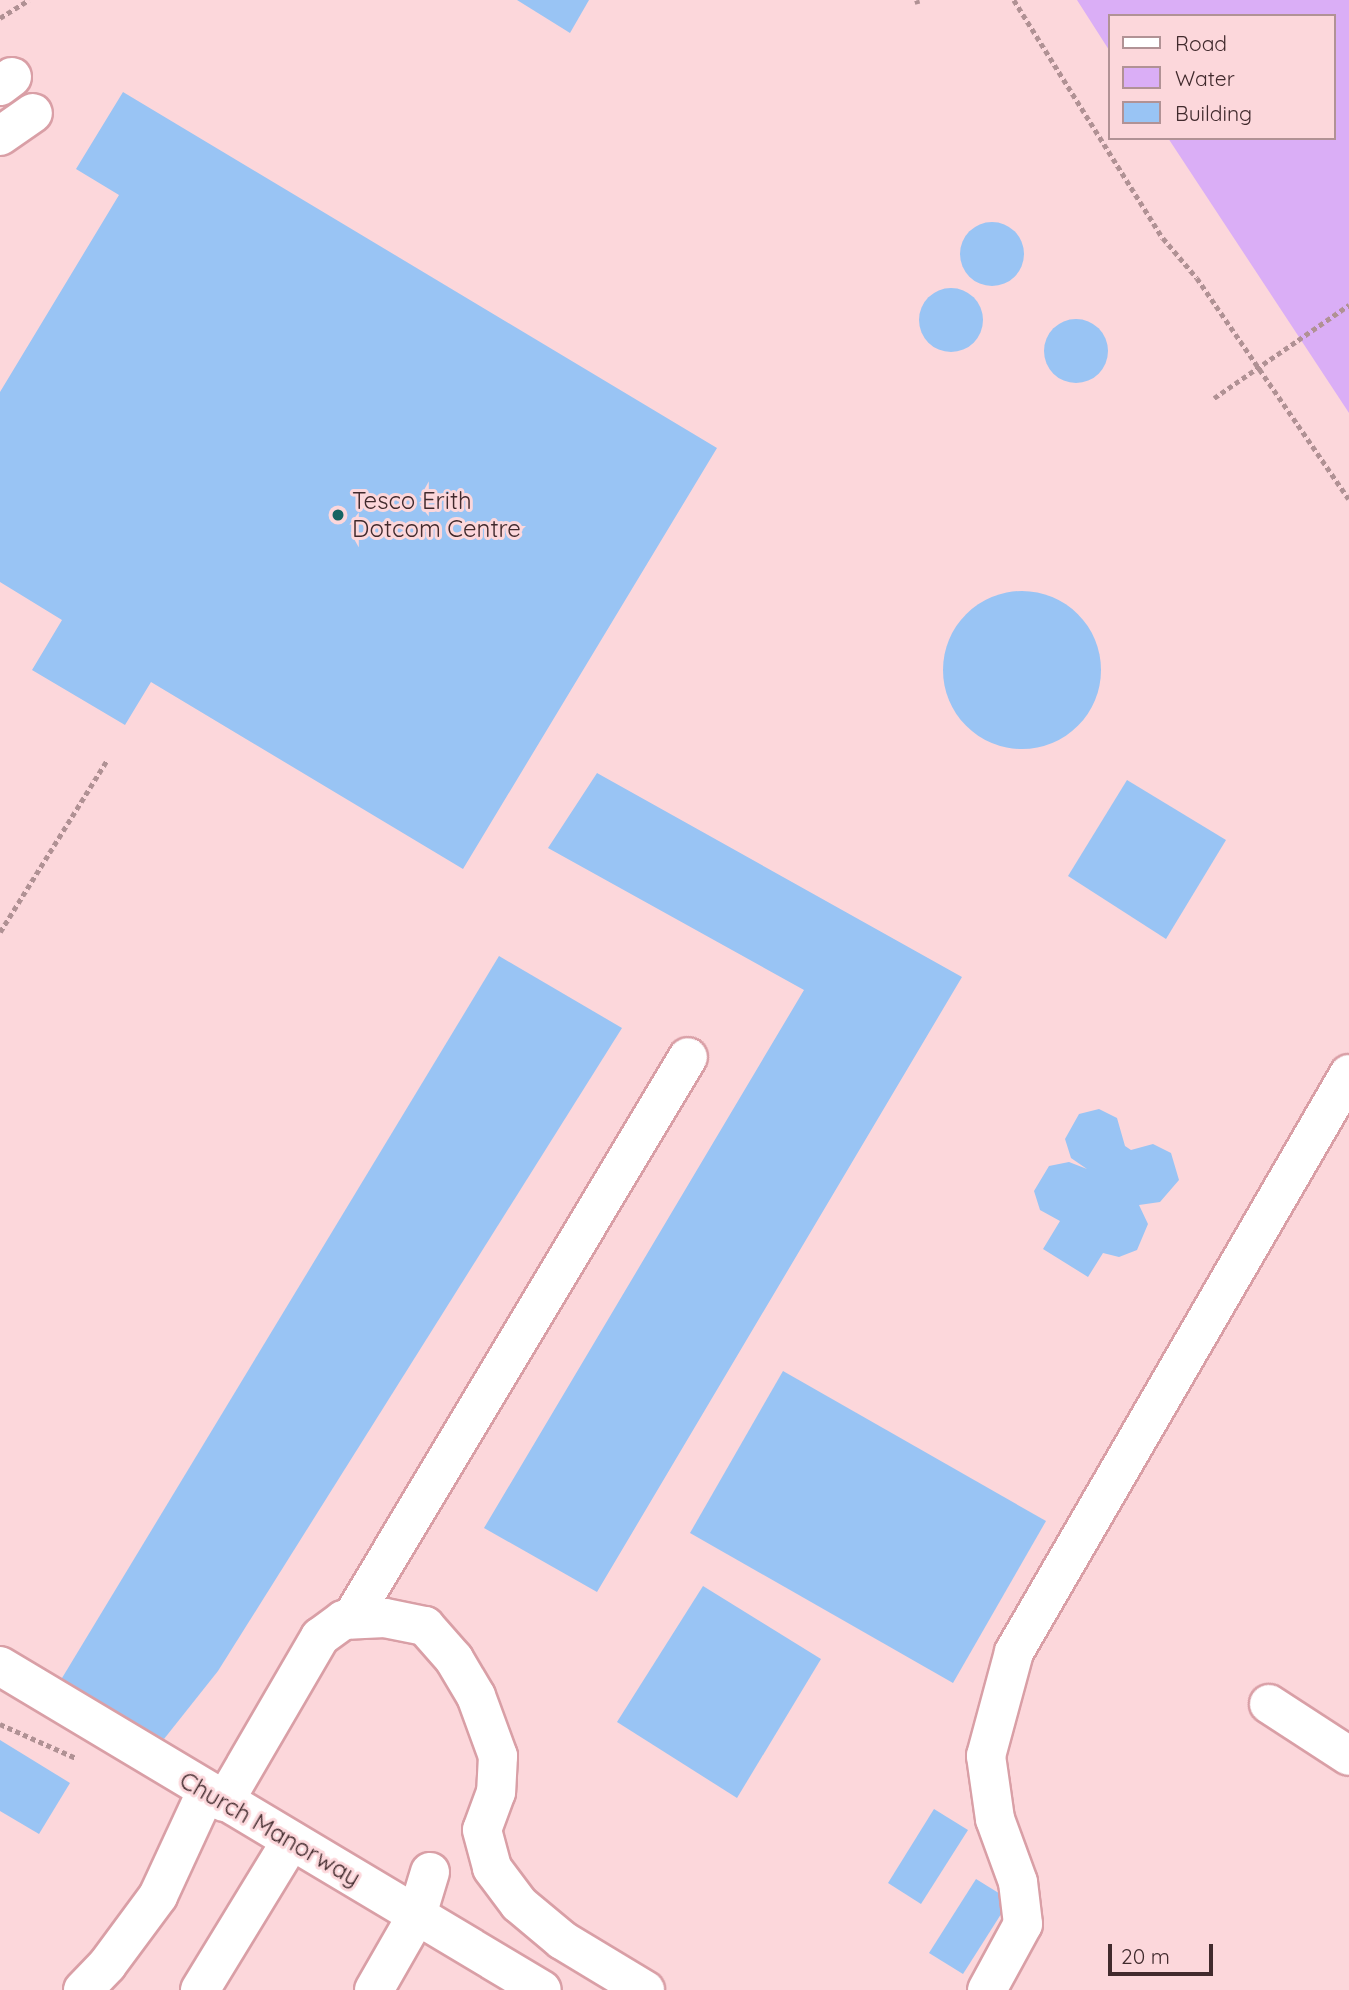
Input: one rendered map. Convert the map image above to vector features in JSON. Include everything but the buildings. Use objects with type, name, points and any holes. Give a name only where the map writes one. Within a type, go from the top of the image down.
[{"type":"street","points":[[0,136],[33,113]]},
{"type":"street","points":[[351,1619],[688,1057]]},
{"type":"street","points":[[987,1990],[1023,1924],[1018,1882],[995,1819],[986,1756],[1014,1652],[1349,1074]]},
{"type":"street","points":[[83,1990],[107,1965],[158,1896],[215,1797],[320,1637],[343,1619],[385,1618],[425,1626],[454,1658],[476,1696],[498,1756],[496,1792],[482,1830],[492,1868],[519,1904],[562,1940],[645,1990]]},
{"type":"street","name":"Church Manorway","points":[[0,1666],[215,1797],[542,1990]]},
{"type":"street","points":[[1269,1704],[1349,1756]]},
{"type":"street","points":[[200,1990],[291,1841]]},
{"type":"street","points":[[374,1990],[417,1914],[430,1872]]},
{"type":"street","points":[[66,1990],[78,1966],[110,1924],[158,1896]]},
{"type":"path","points":[[0,18],[29,0]]},
{"type":"path","points":[[1014,0],[1163,238],[1197,278],[1349,499]]},
{"type":"path","points":[[1214,398],[1349,305]]},
{"type":"path","points":[[0,932],[107,760]]},
{"type":"path","points":[[0,1724],[82,1760]]},
{"type":"water","points":[[1077,0],[1349,0],[1349,413],[1169,140],[1335,140],[1335,14],[1108,14],[1108,48]]},
{"type":"place","name":"Tesco Erith Dotcom Centre","points":[[338,515]]}]
